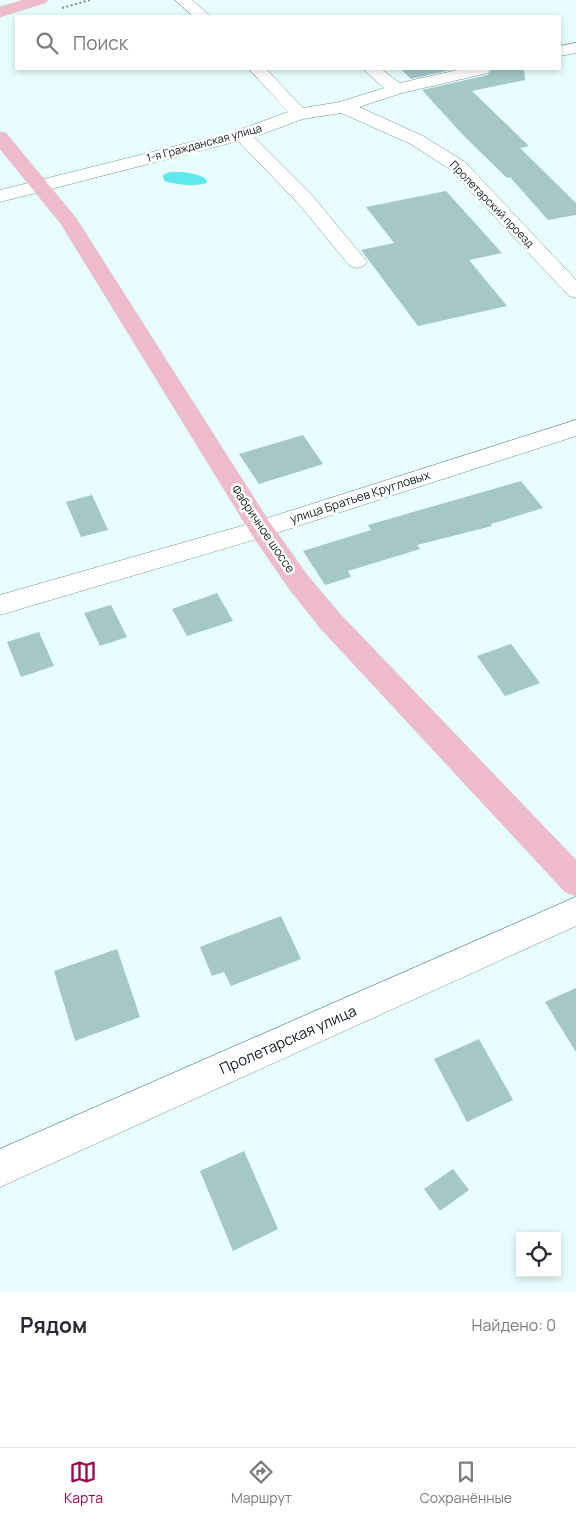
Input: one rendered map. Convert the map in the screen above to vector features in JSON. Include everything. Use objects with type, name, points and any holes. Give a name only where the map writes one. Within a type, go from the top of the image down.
[{"type":"main road","points":[[0,12],[40,0]]},
{"type":"main road","name":"Фабричное шоссе","points":[[0,137],[41,185],[69,222],[262,529],[300,583],[331,622],[576,882]]},
{"type":"street","points":[[183,0],[201,15]]},
{"type":"street","points":[[561,51],[576,48]]},
{"type":"street","points":[[258,70],[299,114]]},
{"type":"street","points":[[372,70],[397,89]]},
{"type":"street","name":"1-я Гражданская улица","points":[[0,196],[242,135],[299,114],[343,107],[397,89],[478,70]]},
{"type":"street","name":"Пролетарский проезд","points":[[343,107],[443,154],[458,166],[576,292]]},
{"type":"street","points":[[242,135],[304,198],[357,262]]},
{"type":"street","name":"улица Братьев Кругловых","points":[[0,605],[262,529],[576,428]]},
{"type":"street","name":"Пролетарская улица","points":[[0,1168],[576,911]]},
{"type":"water","points":[[170,172],[198,175],[206,179],[207,183],[186,185],[164,181],[163,175]]},
{"type":"building","points":[[402,70],[451,70],[411,79]]},
{"type":"building","points":[[491,70],[524,70],[525,80],[472,91],[529,146],[520,148],[576,203],[576,215],[548,220],[510,177],[507,178],[463,135],[422,90],[488,75]]},
{"type":"building","points":[[446,191],[502,253],[469,260],[507,306],[418,326],[361,250],[394,243],[366,207]]},
{"type":"building","points":[[303,435],[323,464],[259,484],[239,454]]},
{"type":"building","points":[[521,481],[543,508],[491,524],[492,526],[417,545],[420,549],[348,571],[351,577],[325,585],[303,551],[371,530],[368,525]]},
{"type":"building","points":[[92,495],[108,530],[81,537],[66,502]]},
{"type":"building","points":[[217,593],[233,621],[187,636],[172,609]]},
{"type":"building","points":[[111,605],[127,637],[100,646],[84,613]]},
{"type":"building","points":[[39,632],[54,666],[21,677],[7,642]]},
{"type":"building","points":[[511,644],[540,683],[505,696],[477,656]]},
{"type":"building","points":[[281,916],[301,959],[231,986],[224,972],[212,976],[200,947]]},
{"type":"building","points":[[117,949],[140,1017],[75,1041],[54,971]]},
{"type":"building","points":[[576,988],[576,1052],[545,1002]]},
{"type":"building","points":[[479,1039],[513,1100],[467,1122],[434,1059]]},
{"type":"building","points":[[244,1151],[278,1229],[233,1251],[200,1171]]},
{"type":"building","points":[[453,1169],[469,1190],[440,1211],[424,1189]]}]
